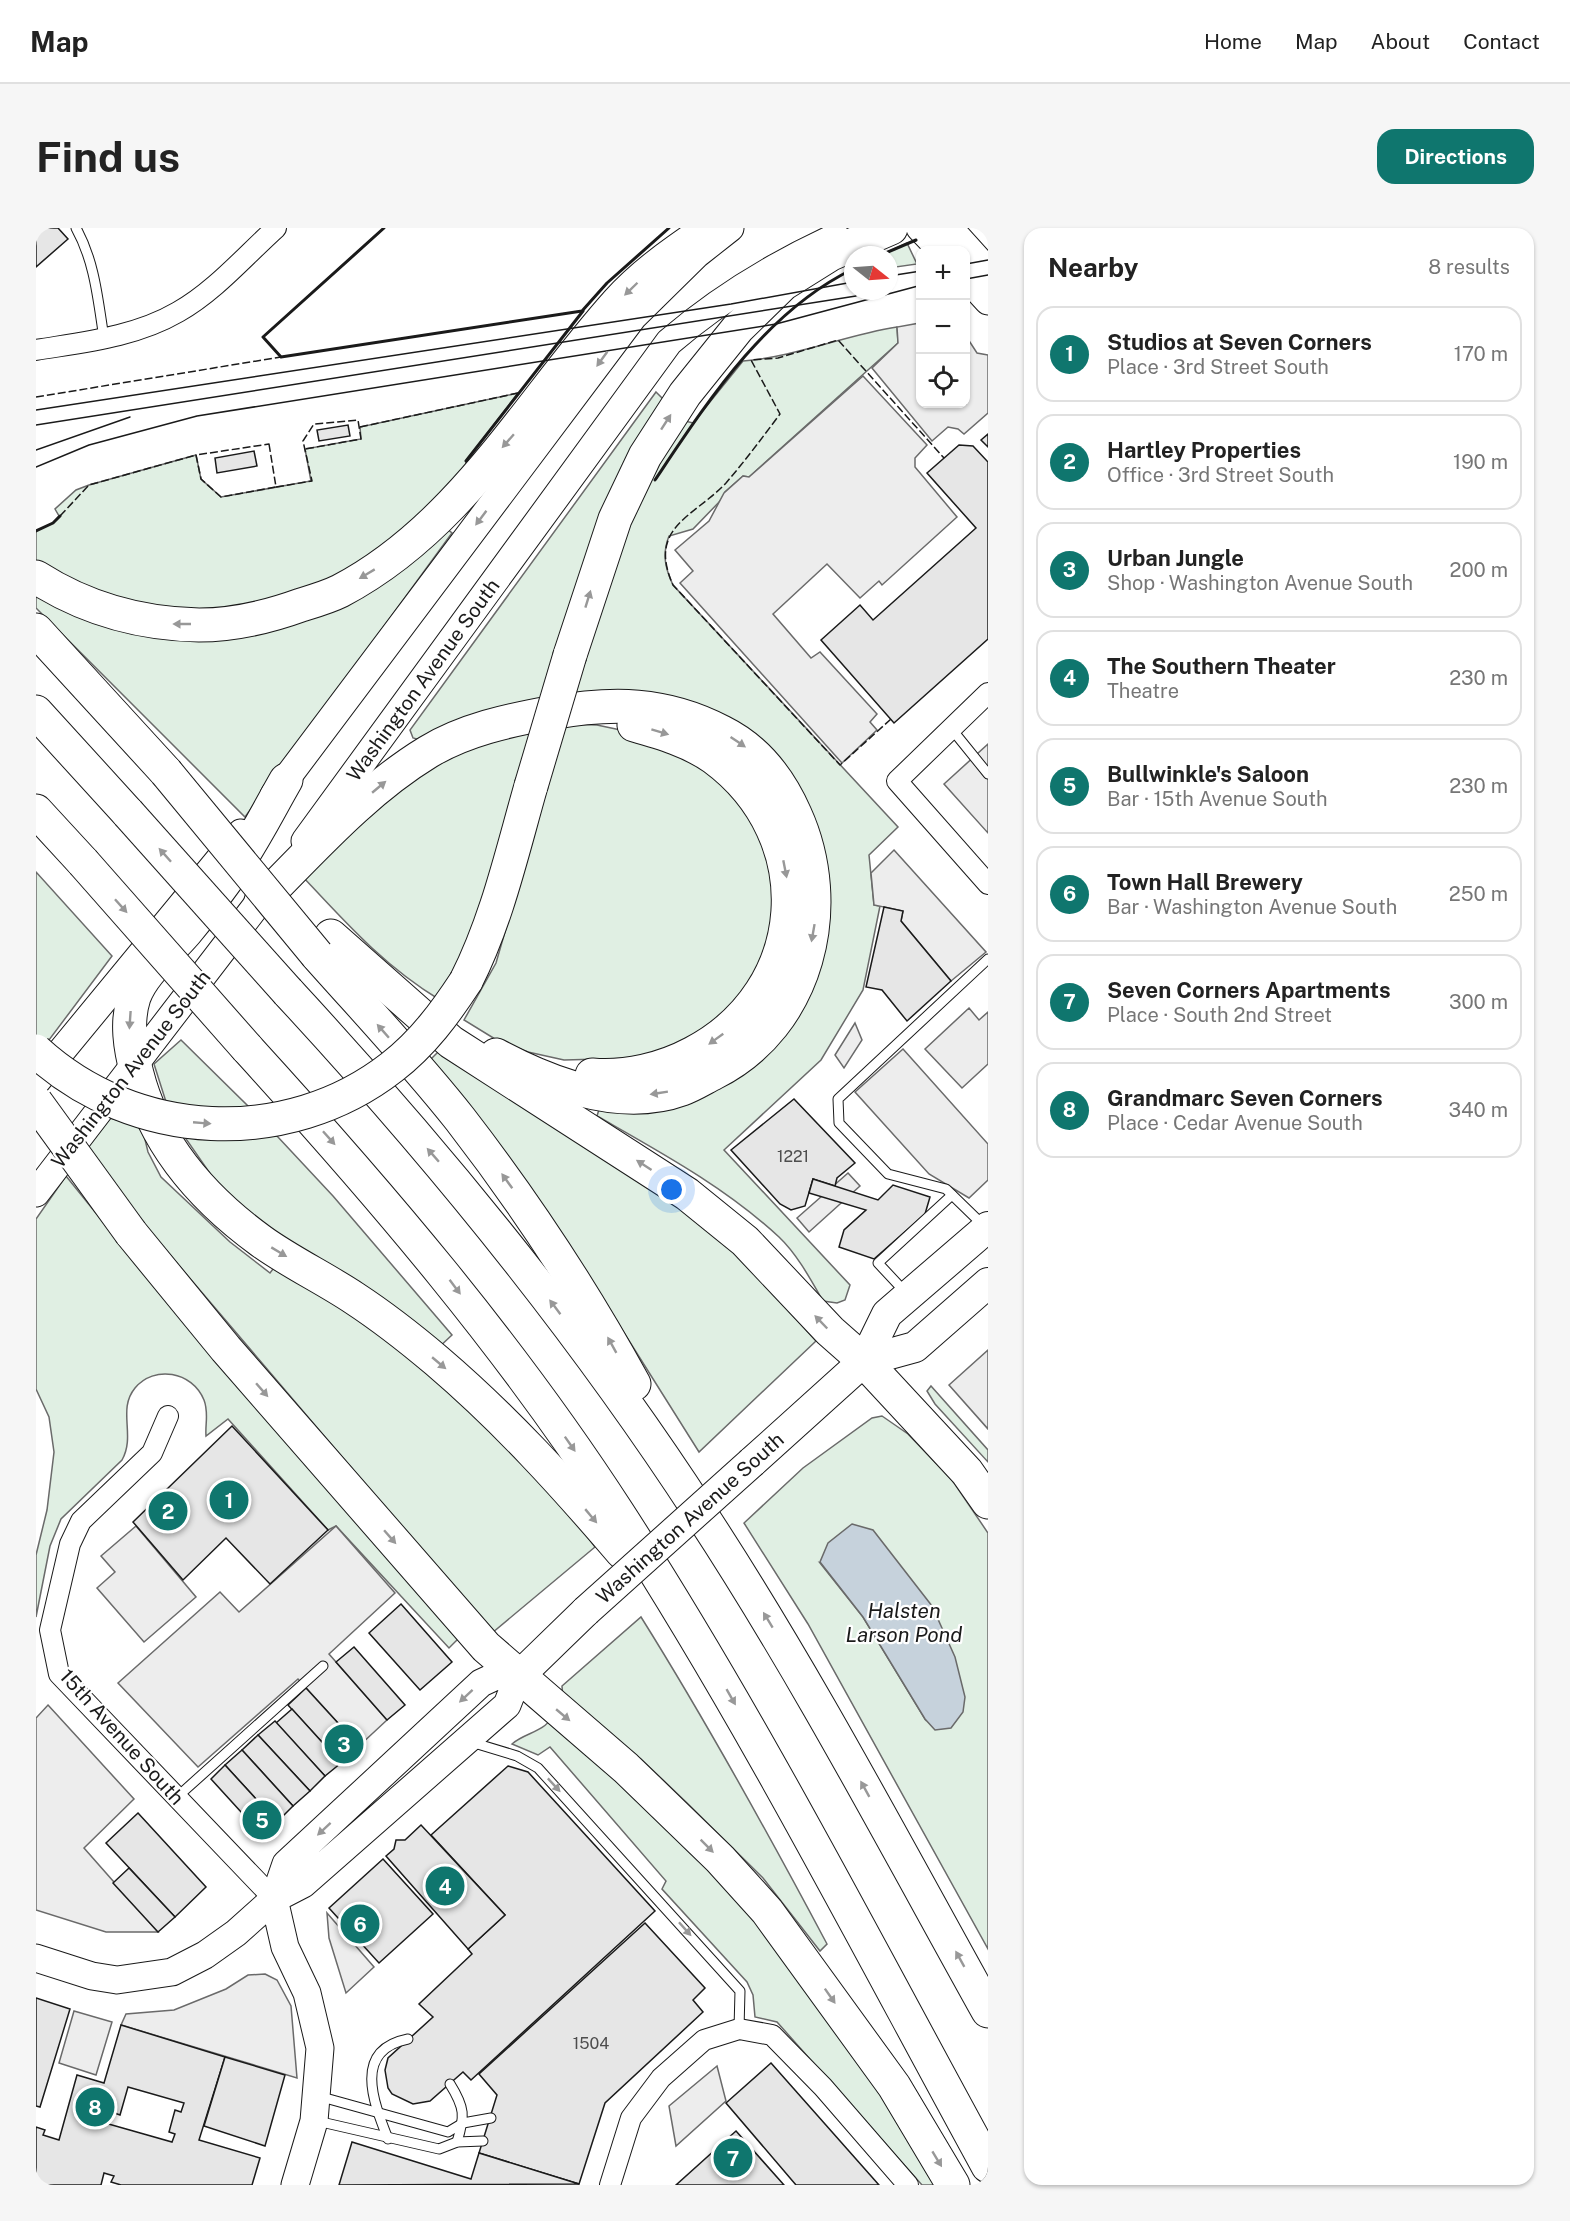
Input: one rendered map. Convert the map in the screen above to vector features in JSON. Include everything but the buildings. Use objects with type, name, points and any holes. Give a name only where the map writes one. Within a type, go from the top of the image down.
[{"type":"highway","points":[[36,577],[57,591],[114,614],[168,624],[229,625],[286,610],[338,592],[384,564],[427,528],[517,430],[619,301],[649,272],[710,228]]},
{"type":"highway","points":[[36,1051],[60,1071],[101,1096],[142,1112],[201,1124],[243,1124],[270,1121],[327,1105],[376,1078],[423,1038],[441,1018],[466,981],[492,918],[570,655],[615,519],[645,456],[685,394],[738,328],[783,284],[831,254],[891,228]]},
{"type":"highway","points":[[36,630],[324,945],[458,1117],[526,1209],[605,1331],[732,1562],[800,1675],[988,2011]]},
{"type":"highway","points":[[36,712],[352,1062],[505,1243],[610,1381],[732,1562]]},
{"type":"highway","points":[[261,901],[350,812],[383,783],[429,751],[487,726],[541,714],[614,718],[667,734],[714,759],[755,799],[780,848],[789,899],[788,925],[775,967],[751,1008],[728,1030],[681,1059],[650,1070],[601,1076],[552,1072],[496,1055],[412,1009]]},
{"type":"highway","points":[[286,780],[229,877],[186,932],[140,984],[134,998],[129,1027],[135,1067],[142,1094],[158,1132],[192,1180],[232,1218],[262,1242],[364,1305],[397,1329],[478,1397],[518,1435],[582,1505],[648,1583],[711,1664]]},
{"type":"highway","points":[[36,811],[342,1152],[433,1259],[527,1382],[616,1511],[711,1664],[753,1736],[988,2166]]},
{"type":"highway","points":[[324,945],[412,1009],[477,1061],[628,1155],[703,1206],[745,1241],[830,1331],[864,1361],[967,1472],[988,1502]]},
{"type":"highway","points":[[36,1102],[131,1233],[226,1349],[486,1647],[666,1805],[767,1911],[894,2086],[953,2185]]},
{"type":"main road","points":[[36,1082],[286,780],[633,317],[697,254],[730,228]]},
{"type":"main road","name":"Washington Avenue South","points":[[36,1192],[135,1067],[261,901],[669,342],[704,312],[798,254],[860,228]]},
{"type":"main road","points":[[937,234],[988,271]]},
{"type":"main road","points":[[970,282],[988,302]]},
{"type":"main road","name":"Washington Avenue South","points":[[274,1899],[303,1884],[507,1705],[518,1677],[586,1611],[864,1361],[887,1314],[987,1228]]},
{"type":"main road","name":"Washington Avenue South","points":[[864,1361],[915,1347],[988,1282]]},
{"type":"main road","points":[[36,1958],[92,1976],[117,1980],[172,1972],[205,1954],[236,1933],[274,1899],[286,1864],[481,1683],[496,1676],[518,1677]]},
{"type":"main road","points":[[274,1899],[285,1947],[307,1993],[320,2048],[316,2108],[295,2185]]},
{"type":"street","points":[[36,350],[104,339],[147,327],[191,304],[276,228]]},
{"type":"street","points":[[988,693],[897,781],[988,884]]},
{"type":"street","name":"15th Avenue South","points":[[168,1416],[152,1453],[81,1521],[70,1544],[50,1630],[59,1674],[274,1899]]},
{"type":"street","points":[[610,2185],[631,2118],[661,2078],[704,2040],[740,2030],[772,2034],[823,2086],[908,2185]]},
{"type":"lane","points":[[76,228],[85,244],[97,288],[104,339]]},
{"type":"lane","points":[[950,728],[988,774]]},
{"type":"lane","points":[[987,1228],[946,1189],[888,1174],[839,1123],[838,1099],[988,959]]},
{"type":"lane","points":[[909,1296],[878,1263],[952,1195]]},
{"type":"lane","points":[[176,1798],[323,1666]]},
{"type":"lane","points":[[466,1741],[517,1756],[538,1768],[740,1991],[740,2030]]},
{"type":"lane","points":[[388,2139],[378,2112],[371,2072],[378,2053],[392,2042],[408,2039]]},
{"type":"lane","points":[[450,2084],[463,2107],[463,2123],[457,2142]]},
{"type":"lane","points":[[316,2108],[378,2112],[448,2132],[463,2123],[491,2118]]},
{"type":"lane","points":[[316,2108],[388,2139],[439,2150],[457,2142],[483,2141]]},
{"type":"green space","points":[[907,243],[916,264],[898,267],[898,247]]},
{"type":"green space","points":[[897,327],[898,343],[749,477],[743,476],[725,492],[724,497],[693,529],[669,536],[665,555],[666,567],[673,585],[898,827],[869,855],[874,905],[880,906],[863,990],[821,1060],[724,1150],[850,1285],[845,1300],[837,1303],[823,1301],[786,1244],[737,1202],[691,1171],[597,1116],[601,1103],[733,1071],[804,811],[573,697],[615,554],[681,420],[693,423],[743,361],[801,351]]},
{"type":"green space","points":[[656,392],[664,400],[544,699],[424,741],[413,738],[410,730]]},
{"type":"green space","points":[[518,393],[466,461],[466,471],[421,520],[335,581],[221,613],[141,609],[36,570],[36,531],[53,523],[59,516],[55,509],[76,490],[89,485],[196,455],[201,479],[221,497],[311,481],[305,449],[361,439],[360,427]]},
{"type":"green space","points":[[442,525],[452,533],[245,817],[36,608],[36,589],[267,628]]},
{"type":"green space","points":[[565,724],[597,725],[630,732],[714,771],[751,810],[780,900],[756,981],[700,1036],[638,1058],[564,1060],[528,1052],[495,1039],[464,1020],[496,963]]},
{"type":"green space","points":[[538,725],[483,915],[440,1000],[384,959],[303,877],[439,754]]},
{"type":"green space","points":[[36,872],[112,956],[46,1044],[36,1035]]},
{"type":"green space","points":[[181,1040],[251,1109],[167,1105],[154,1064]]},
{"type":"green space","points":[[445,1045],[642,1177],[738,1255],[816,1341],[699,1452],[599,1293],[429,1061]]},
{"type":"green space","points":[[110,1118],[142,1127],[148,1152],[161,1177],[230,1242],[270,1273],[276,1265],[386,1337],[538,1470],[595,1547],[492,1633],[141,1221],[86,1149]]},
{"type":"green space","points":[[184,1136],[208,1139],[277,1136],[333,1196],[452,1335],[437,1349],[247,1211],[218,1185]]},
{"type":"green space","points":[[66,1176],[187,1326],[461,1636],[449,1648],[336,1526],[328,1530],[228,1419],[206,1436],[207,1414],[204,1400],[191,1383],[172,1374],[152,1376],[135,1388],[127,1405],[127,1441],[122,1460],[61,1519],[50,1546],[36,1617],[36,1555],[47,1510],[54,1452],[49,1417],[36,1389],[36,1219]]},
{"type":"green space","points":[[931,1386],[988,1450],[988,1462],[935,1404],[927,1391]]},
{"type":"green space","points":[[882,1416],[908,1434],[952,1480],[988,1533],[988,1949],[808,1624],[744,1523],[803,1468],[872,1418]],"holes":[[[820,1563],[932,1606],[925,1719],[863,1617]]]},
{"type":"green space","points":[[641,1617],[714,1738],[805,1902],[827,1944],[820,1951],[763,1878],[686,1802],[641,1759],[567,1707],[563,1700],[562,1686]]},
{"type":"green space","points":[[551,1718],[640,1789],[791,1955],[938,2185],[922,2185],[777,2022],[755,2017],[753,1995],[747,1982],[662,1889],[666,1881],[550,1747],[538,1755],[512,1744],[544,1726]]},
{"type":"shaded area","points":[[916,324],[916,408],[970,408],[970,342],[977,353],[988,355],[988,413],[964,434],[958,429],[948,427],[932,441],[872,368],[898,343],[897,327]]},
{"type":"shaded area","points":[[863,376],[927,445],[915,458],[915,467],[957,517],[882,585],[879,581],[860,598],[827,564],[773,614],[811,658],[820,652],[877,714],[870,722],[877,730],[842,763],[680,583],[693,571],[675,550],[709,521],[724,493],[743,476],[749,477]]},
{"type":"shaded area","points":[[988,744],[988,833],[944,784]]},
{"type":"shaded area","points":[[894,850],[986,952],[951,981],[901,921],[903,911],[874,905],[871,873]]},
{"type":"shaded area","points":[[969,1008],[979,1020],[988,1012],[988,1064],[962,1088],[925,1049]]},
{"type":"shaded area","points":[[855,1023],[862,1040],[844,1068],[835,1055]]},
{"type":"shaded area","points":[[903,1049],[988,1144],[988,1180],[969,1198],[929,1174],[855,1092]]},
{"type":"shaded area","points":[[848,1173],[860,1186],[809,1232],[797,1218]]},
{"type":"shaded area","points":[[988,1350],[988,1429],[949,1385]]},
{"type":"shaded area","points":[[136,1526],[196,1597],[144,1642],[97,1588],[115,1572],[101,1556]]},
{"type":"shaded area","points":[[336,1526],[395,1593],[329,1654],[387,1720],[359,1746],[298,1679],[198,1767],[118,1683],[220,1592],[239,1612]]},
{"type":"shaded area","points":[[48,1705],[134,1799],[84,1848],[158,1932],[106,1932],[36,1910],[36,1718]]},
{"type":"shaded area","points":[[327,1913],[374,1967],[346,1993],[329,1938]]},
{"type":"shaded area","points":[[265,1974],[277,1980],[291,2006],[297,2078],[121,2025],[126,2014],[174,2010],[226,1989],[248,1975]]},
{"type":"shaded area","points":[[74,2011],[112,2022],[96,2075],[59,2063]]},
{"type":"shaded area","points":[[717,2066],[726,2101],[676,2146],[669,2106]]},
{"type":"water","name":"Halsten Larson Pond","points":[[852,1524],[873,1530],[932,1606],[955,1657],[965,1697],[963,1712],[951,1728],[935,1730],[925,1719],[863,1617],[820,1562],[828,1543]]},
{"type":"tram line","points":[[970,263],[988,260]]},
{"type":"tram line","points":[[898,275],[916,272]]},
{"type":"tram line","points":[[970,278],[988,275]]},
{"type":"tram line","points":[[36,410],[731,304],[844,284]]},
{"type":"tram line","points":[[36,467],[89,445],[197,416],[776,324],[916,287]]},
{"type":"tram line","points":[[36,425],[844,298]]},
{"type":"tram line","points":[[36,450],[130,417]]},
{"type":"fence","points":[[982,228],[988,233]]},
{"type":"fence","points":[[891,719],[840,765],[673,585],[666,565],[666,549],[670,536],[678,525],[726,483],[780,414],[751,360],[778,358],[838,340],[944,458]]},
{"type":"fence","points":[[36,397],[281,357]]},
{"type":"fence","points":[[360,427],[518,393]]},
{"type":"fence","points":[[276,487],[312,481],[303,441],[314,424],[358,420],[361,439],[305,449]]},
{"type":"fence","points":[[269,444],[276,487],[221,497],[201,479],[196,455],[269,444]]},
{"type":"fence","points":[[60,516],[89,485],[196,455]]},
{"type":"wall","points":[[384,228],[263,337],[281,357],[582,311],[607,283],[669,228]]},
{"type":"wall","points":[[898,248],[916,240]]},
{"type":"wall","points":[[655,480],[696,420],[741,361],[792,309],[821,287],[844,274]]},
{"type":"wall","points":[[466,461],[583,311]]},
{"type":"wall","points":[[36,531],[53,523],[60,516]]},
{"type":"place","name":"Studios at Seven Corners","points":[[229,1500]]},
{"type":"place","name":"Hartley Properties","points":[[168,1511]]},
{"type":"place","name":"Urban Jungle","points":[[344,1744]]},
{"type":"place","name":"Bullwinkle's Saloon","points":[[262,1820]]},
{"type":"place","name":"The Southern Theater","points":[[445,1886]]},
{"type":"place","name":"Town Hall Brewery","points":[[360,1924]]},
{"type":"place","name":"Grandmarc Seven Corners","points":[[95,2107]]},
{"type":"place","name":"Seven Corners Apartments","points":[[733,2158]]}]
